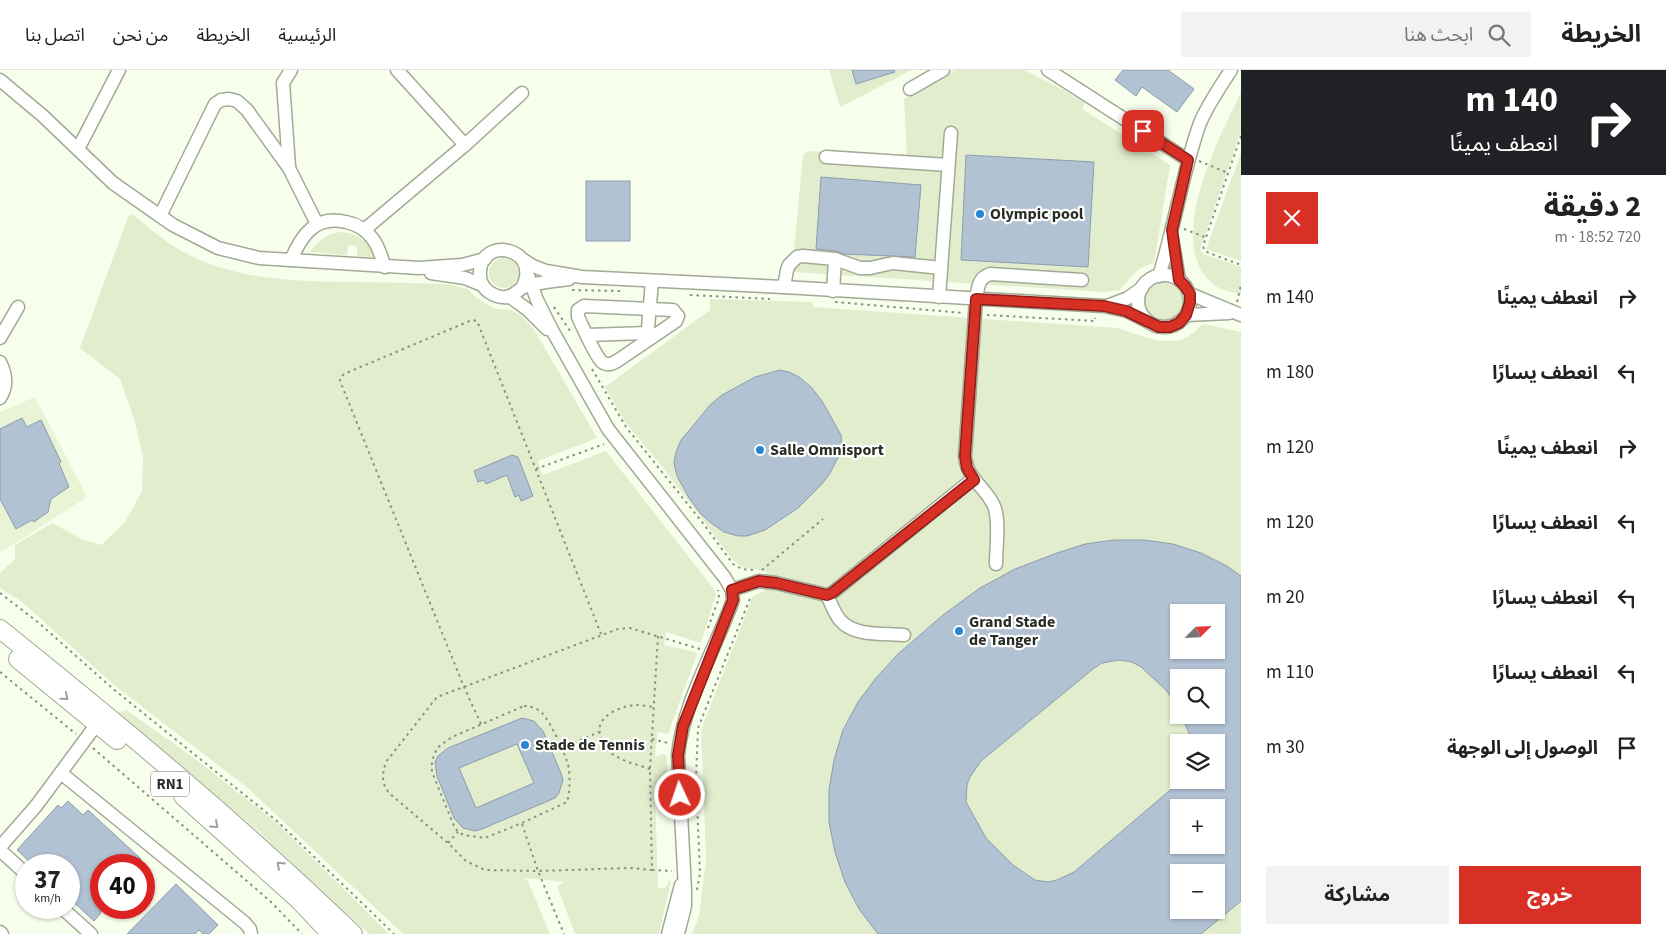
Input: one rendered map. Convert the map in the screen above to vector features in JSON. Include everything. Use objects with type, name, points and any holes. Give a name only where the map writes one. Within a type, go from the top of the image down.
[{"type":"highway","name":"RN1","points":[[0,629],[101,719],[141,759],[292,893],[331,934]]},
{"type":"highway","name":"RN1","points":[[0,644],[101,719],[258,845],[354,934]]},
{"type":"street","points":[[78,148],[119,70]]},
{"type":"street","points":[[290,168],[283,83],[291,70]]},
{"type":"street","points":[[910,89],[943,70]]},
{"type":"street","points":[[1159,276],[1189,159],[1201,122],[1231,70]]},
{"type":"street","points":[[400,71],[465,145]]},
{"type":"street","points":[[1051,71],[1189,159]]},
{"type":"street","points":[[0,80],[78,148],[113,183],[173,225],[218,248],[259,258],[419,268],[462,265],[485,259],[494,252],[501,250],[516,254],[533,266],[546,271],[582,277],[784,287],[833,297],[938,297],[1100,306],[1126,311],[1159,327],[1170,327],[1179,323],[1189,309],[1190,294]]},
{"type":"street","points":[[364,230],[465,145],[522,93]]},
{"type":"street","points":[[160,216],[215,104],[229,99],[237,100],[247,110],[290,168],[317,224]]},
{"type":"street","points":[[938,297],[951,133]]},
{"type":"street","points":[[826,157],[948,165]]},
{"type":"street","points":[[291,260],[298,243],[317,224],[337,220],[351,223],[364,230],[372,238],[385,267]]},
{"type":"street","points":[[1172,228],[1179,280]]},
{"type":"street","points":[[784,287],[789,265],[797,258],[808,256],[835,259],[860,268],[893,264],[941,268]]},
{"type":"street","points":[[482,285],[480,269],[485,259]]},
{"type":"street","points":[[522,259],[527,282],[608,430],[725,578],[732,590],[733,600],[686,716],[680,737],[678,755],[684,853],[679,876],[678,893],[668,934]]},
{"type":"street","points":[[833,297],[835,259]]},
{"type":"street","points":[[419,268],[434,274],[473,280],[494,295],[509,296],[537,318],[560,344]]},
{"type":"street","points":[[996,564],[995,510],[967,468],[965,456],[976,299],[980,280],[990,274],[1082,280]]},
{"type":"street","points":[[1100,306],[1128,298],[1152,278],[1166,275],[1179,280],[1190,294],[1236,313]]},
{"type":"street","points":[[509,296],[527,282],[582,277]]},
{"type":"street","points":[[647,337],[652,280]]},
{"type":"street","points":[[1142,288],[1138,302],[1147,321]]},
{"type":"street","points":[[0,338],[18,307]]},
{"type":"street","points":[[581,307],[673,310],[678,316],[676,321],[647,337],[617,361],[610,364],[600,360],[581,337],[578,310],[581,307]]},
{"type":"street","points":[[1186,315],[1236,313]]},
{"type":"street","points":[[581,337],[647,337]]},
{"type":"street","points":[[0,362],[6,383],[0,398]]},
{"type":"street","points":[[732,590],[759,581],[827,595],[836,590],[974,480]]},
{"type":"street","points":[[827,595],[838,617],[852,629],[862,632],[904,635]]},
{"type":"street","points":[[15,863],[0,848],[36,806],[101,719]]},
{"type":"street","points":[[61,773],[246,923],[251,934]]},
{"type":"street","points":[[678,934],[685,906],[679,876]]},
{"type":"street","points":[[74,919],[91,934]]},
{"type":"path","points":[[1241,136],[1203,246],[1204,250],[1241,264]]},
{"type":"path","points":[[1189,159],[1228,172]]},
{"type":"path","points":[[1172,228],[1206,237]]},
{"type":"path","points":[[1236,313],[1241,285]]},
{"type":"path","points":[[565,290],[622,291]]},
{"type":"path","points":[[685,294],[776,299]]},
{"type":"path","points":[[833,297],[975,314],[1095,322],[1100,306]]},
{"type":"path","points":[[551,302],[581,337]]},
{"type":"path","points":[[481,724],[464,687],[340,378],[344,374],[472,320],[477,321],[601,635]]},
{"type":"path","points":[[590,366],[626,427],[736,567],[760,572],[823,518]]},
{"type":"path","points":[[536,470],[604,444],[600,438]]},
{"type":"path","points":[[697,892],[700,873],[696,780],[698,728],[748,599],[752,594],[760,590],[759,581]]},
{"type":"path","points":[[707,632],[719,598],[719,591],[716,586]]},
{"type":"path","points":[[0,593],[39,623],[112,688],[277,821],[394,934]]},
{"type":"path","points":[[679,876],[652,870],[630,868],[538,872],[485,870],[466,861],[390,793],[384,785],[382,773],[386,762],[437,697],[623,628],[701,649]]},
{"type":"path","points":[[652,870],[650,769],[658,636]]},
{"type":"path","points":[[0,672],[84,741],[270,902],[302,934]]},
{"type":"path","points":[[650,769],[615,756],[604,745],[599,732],[600,723],[604,718],[617,710],[636,705],[653,707]]},
{"type":"path","points":[[524,706],[531,706],[542,713],[553,730],[569,768],[570,793],[567,802],[485,838],[472,837],[458,832],[451,820],[432,772],[432,760],[437,748],[452,737],[481,724],[524,706]]},
{"type":"path","points":[[561,748],[599,732]]},
{"type":"path","points":[[652,739],[670,744],[671,737]]},
{"type":"path","points":[[522,823],[538,872],[564,934]]},
{"type":"path","points":[[448,843],[458,832]]},
{"type":"shaded area","points":[[829,70],[912,70],[840,107]]},
{"type":"shaded area","name":"Olympic pool","points":[[955,70],[1024,70],[1085,103],[1082,109],[1170,165],[1154,263],[1138,270],[1119,290],[1105,292],[792,272],[803,156],[805,153],[811,151],[907,157],[904,99]]},
{"type":"shaded area","points":[[1241,93],[1241,131],[1200,250],[1204,254],[1241,267],[1241,294],[1216,286],[1200,269],[1194,246],[1194,220],[1209,163]]},
{"type":"shaded area","points":[[1241,153],[1241,261],[1206,249]]},
{"type":"shaded area","points":[[130,215],[133,215],[189,255],[228,270],[289,280],[446,284],[468,289],[477,298],[493,308],[511,310],[521,315],[535,331],[597,438],[538,461],[543,475],[606,451],[716,594],[701,643],[666,632],[664,645],[696,652],[697,654],[668,734],[658,732],[655,756],[664,754],[667,757],[667,794],[655,793],[658,888],[665,888],[669,881],[671,881],[659,934],[575,934],[557,886],[564,882],[524,878],[528,881],[550,934],[403,934],[249,789],[114,685],[21,601],[0,588],[0,573],[15,559],[15,545],[52,523],[84,540],[101,545],[125,522],[142,491],[143,458],[135,422],[120,379],[80,348]]},
{"type":"shaded area","points":[[340,232],[358,236],[371,247],[378,258],[357,256],[357,246],[348,245],[347,255],[310,252],[323,239],[331,234]]},
{"type":"shaded area","points":[[504,258],[515,262],[519,273],[515,284],[504,288],[493,284],[489,273],[493,262]]},
{"type":"shaded area","points":[[1164,283],[1178,288],[1183,302],[1178,316],[1164,321],[1150,316],[1145,302],[1150,288]]},
{"type":"shaded area","name":"Grand Stade de Tanger","points":[[710,299],[813,302],[813,307],[1117,328],[1161,341],[1179,340],[1187,337],[1203,324],[1241,332],[1241,934],[692,934],[699,916],[706,858],[701,730],[753,596],[764,591],[767,572],[742,567],[733,560],[664,469],[625,422],[605,387],[710,310]]},
{"type":"shaded area","points":[[35,397],[87,497],[0,553],[0,412]]},
{"type":"shaded area","points":[[126,710],[190,755],[276,822],[389,934],[369,934],[256,829],[116,713]]},
{"type":"building","points":[[852,70],[894,70],[895,72],[856,84]]},
{"type":"building","points":[[1123,70],[1168,70],[1194,89],[1177,112],[1142,87],[1136,96],[1115,80]]},
{"type":"building","points":[[966,155],[1094,162],[1088,267],[961,260]]},
{"type":"building","points":[[821,177],[921,185],[915,257],[844,254],[836,251],[816,249]]},
{"type":"building","points":[[586,181],[630,181],[630,241],[586,241]]},
{"type":"building","points":[[780,370],[799,377],[811,387],[822,401],[841,435],[842,450],[822,484],[798,508],[765,530],[747,536],[738,536],[724,532],[700,513],[689,498],[677,476],[674,463],[676,452],[681,440],[710,405],[722,395],[755,377]]},
{"type":"building","points":[[22,418],[27,427],[41,420],[61,462],[59,463],[69,487],[51,499],[48,512],[34,522],[32,520],[16,529],[0,499],[0,429]]},
{"type":"building","points":[[512,455],[518,457],[533,496],[521,501],[519,495],[515,497],[507,475],[486,484],[484,480],[478,482],[474,471]]},
{"type":"building","points":[[1114,540],[1144,540],[1173,544],[1201,553],[1227,566],[1241,576],[1241,901],[1225,914],[1225,864],[1170,864],[1170,919],[1219,919],[1201,934],[878,934],[859,909],[845,882],[835,852],[829,822],[829,790],[834,760],[843,730],[858,702],[876,678],[898,654],[943,615],[980,588],[1015,569],[1085,544]],"holes":[[[1119,660],[1132,662],[1141,667],[1170,696],[1170,669],[1225,669],[1225,724],[1185,724],[1189,734],[1225,734],[1225,789],[1171,789],[1074,872],[1048,882],[1035,880],[1013,865],[986,838],[966,802],[967,785],[970,777],[981,761],[1093,669],[1102,663]]]},
{"type":"building","points":[[522,718],[534,721],[543,731],[561,773],[563,780],[559,793],[555,798],[482,829],[475,831],[463,828],[454,818],[437,776],[435,762],[438,756],[448,748]],"holes":[[[517,744],[534,783],[476,808],[459,768]]]},
{"type":"building","points":[[68,801],[83,815],[88,810],[136,854],[90,854],[90,917],[80,908],[80,854],[21,854],[17,850],[58,805],[61,808]]},
{"type":"building","points":[[176,884],[218,925],[209,934],[203,934],[199,930],[195,934],[127,934],[142,919],[155,919],[155,905]]},
{"type":"place","name":"Olympic pool","points":[[980,214]]},
{"type":"place","name":"Salle Omnisport","points":[[760,450]]},
{"type":"place","name":"Grand Stade de Tanger","points":[[959,631]]},
{"type":"place","name":"Stade de Tennis","points":[[525,745]]},
{"type":"route","points":[[680,795],[678,755],[683,726],[733,600],[732,590],[759,581],[776,583],[818,594],[827,595],[832,593],[974,480],[967,468],[965,456],[976,299],[1104,306],[1137,315],[1153,325],[1164,328],[1175,325],[1183,320],[1189,309],[1190,294],[1179,280],[1172,225],[1188,160],[1143,131]]}]
